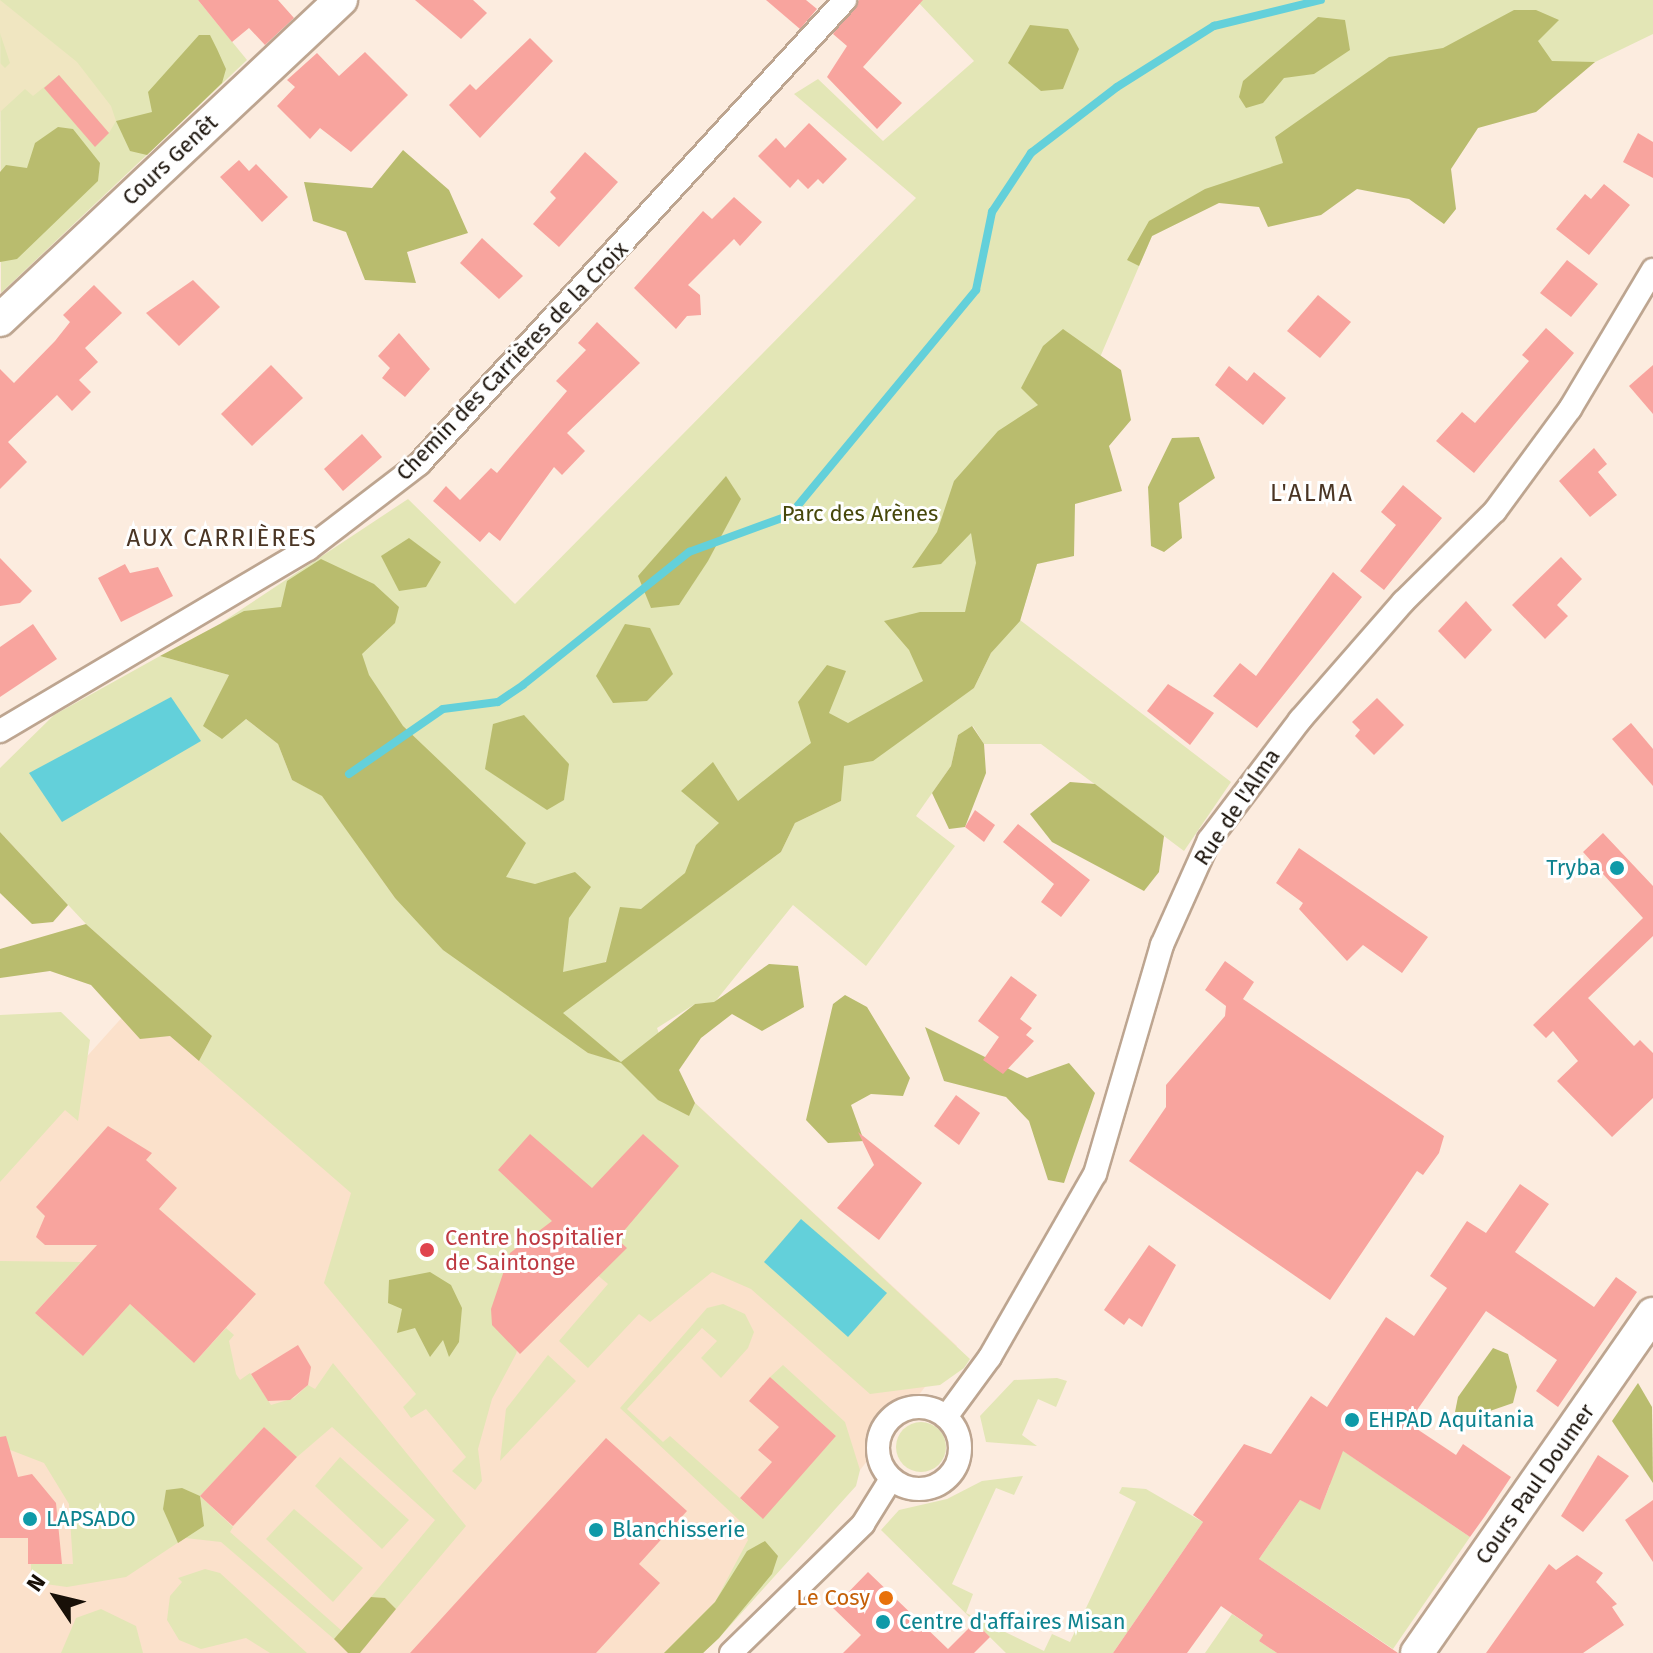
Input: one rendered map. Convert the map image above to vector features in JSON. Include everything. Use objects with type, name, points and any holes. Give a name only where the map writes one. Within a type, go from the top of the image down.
[{"type":"main road","name":"Cours Genêt","points":[[0,320],[341,0]]},
{"type":"main road","name":"Cours Paul Doumer","points":[[1417,1653],[1653,1314]]},
{"type":"street","name":"Chemin des Carrières de la Croix","points":[[0,731],[308,549],[419,464],[845,0]]},
{"type":"street","name":"Rue de l'Alma","points":[[946,1417],[997,1345],[1095,1174],[1162,945],[1209,840],[1300,720],[1403,602],[1495,511],[1570,409],[1647,294],[1653,270]]},
{"type":"street","points":[[924,1407],[946,1417],[960,1448],[952,1472],[916,1490],[891,1479],[877,1455],[890,1418],[924,1407]]},
{"type":"street","points":[[731,1653],[863,1524],[891,1479]]},
{"type":"shaded area","name":"Centre hospitalier de Saintonge","points":[[341,774],[957,1346],[803,1543],[703,1653],[0,1653],[0,1153]]},
{"type":"green space","points":[[0,0],[198,0],[247,60],[1,293]]},
{"type":"green space","name":"Parc des Arènes","points":[[916,0],[1653,0],[1653,34],[1527,95],[1219,202],[1152,236],[1098,362],[1020,620],[1231,782],[1184,851],[1041,744],[984,744],[973,726],[958,735],[951,766],[916,816],[955,846],[866,966],[793,905],[714,1003],[695,1004],[657,1028],[688,1116],[695,1103],[970,1359],[964,1368],[940,1385],[870,1394],[751,1289],[712,1272],[650,1322],[639,1314],[588,1368],[559,1341],[608,1284],[595,1273],[534,1284],[516,1354],[492,1399],[478,1449],[482,1481],[475,1490],[452,1471],[466,1457],[426,1409],[411,1418],[403,1407],[416,1394],[324,1283],[351,1193],[199,1061],[212,1036],[86,924],[0,832],[0,768],[54,715],[160,656],[229,675],[204,726],[246,719],[278,744],[292,780],[322,795],[395,898],[588,1053],[619,1061],[562,1013],[781,852],[795,823],[841,801],[842,767],[555,1003],[221,623],[408,499],[515,604],[916,198],[794,94],[818,79],[883,141],[974,61]],"holes":[[[1014,626],[991,653],[974,688],[924,720]]]},
{"type":"green space","points":[[1514,10],[1536,10],[1559,20],[1538,41],[1552,61],[1595,62],[1536,112],[1478,128],[1451,169],[1456,209],[1444,224],[1409,199],[1357,189],[1321,215],[1268,227],[1259,207],[1219,203],[1152,236],[1139,266],[1127,260],[1149,221],[1205,189],[1283,163],[1275,137],[1389,57],[1443,48]]},
{"type":"green space","points":[[1318,17],[1345,20],[1350,50],[1314,74],[1284,78],[1263,103],[1246,108],[1239,97],[1243,81]]},
{"type":"green space","points":[[1030,25],[1068,29],[1079,49],[1063,89],[1041,91],[1008,63]]},
{"type":"green space","points":[[199,35],[210,35],[217,49],[226,69],[222,83],[147,155],[130,151],[116,121],[152,112],[148,92]]},
{"type":"green space","points":[[58,127],[73,129],[100,163],[98,181],[17,259],[0,262],[0,172],[6,165],[27,168],[35,143]]},
{"type":"green space","points":[[403,150],[449,190],[468,233],[407,252],[416,283],[365,280],[346,232],[313,221],[304,182],[372,188]]},
{"type":"green space","points":[[1063,329],[1121,370],[1131,420],[1109,446],[1122,491],[1075,504],[1074,556],[1037,564],[1020,621],[991,653],[974,688],[873,761],[844,766],[841,801],[795,823],[781,852],[563,1013],[621,1062],[695,1004],[714,1002],[769,964],[798,966],[804,1007],[762,1031],[732,1014],[701,1038],[679,1070],[695,1103],[689,1116],[658,1100],[621,1063],[588,1053],[443,950],[395,898],[322,796],[292,780],[278,744],[246,719],[222,739],[203,726],[229,675],[160,656],[244,611],[281,607],[287,581],[321,559],[374,584],[399,607],[395,623],[362,654],[369,675],[403,726],[526,843],[506,877],[535,884],[575,872],[591,887],[569,918],[563,972],[606,962],[620,907],[641,909],[685,873],[696,845],[719,823],[681,791],[713,762],[738,801],[811,743],[798,702],[827,665],[846,671],[829,713],[848,723],[923,681],[909,650],[884,621],[920,612],[965,612],[976,563],[971,533],[941,564],[912,568],[937,532],[954,481],[998,431],[1038,405],[1021,388],[1043,346]]},
{"type":"green space","points":[[1199,437],[1215,478],[1179,503],[1182,538],[1164,552],[1151,546],[1148,487],[1172,438]]},
{"type":"green space","points":[[726,476],[741,499],[708,561],[679,605],[651,608],[638,576]]},
{"type":"green space","points":[[409,538],[441,562],[426,587],[399,591],[381,556]]},
{"type":"green space","points":[[625,624],[650,628],[673,674],[647,701],[613,703],[596,676]]},
{"type":"green space","points":[[524,715],[569,764],[564,800],[547,810],[485,769],[493,724]]},
{"type":"green space","points":[[972,726],[984,744],[986,773],[965,827],[949,829],[932,793],[951,766],[958,735]]},
{"type":"green space","points":[[1070,782],[1095,784],[1164,836],[1159,872],[1144,891],[1052,842],[1030,814]]},
{"type":"green space","points":[[0,832],[68,905],[53,922],[32,924],[0,893]]},
{"type":"green space","points":[[86,924],[212,1036],[199,1061],[170,1036],[140,1039],[91,985],[50,971],[0,978],[0,949]]},
{"type":"green space","points":[[845,995],[867,1007],[910,1078],[903,1096],[871,1094],[851,1105],[864,1141],[828,1143],[806,1120],[833,1004]]},
{"type":"green space","points":[[61,1012],[90,1040],[78,1121],[65,1110],[0,1182],[0,1015]]},
{"type":"green space","points":[[925,1027],[1027,1078],[1069,1063],[1095,1093],[1064,1183],[1048,1180],[1029,1121],[1006,1097],[944,1081]]},
{"type":"green space","points":[[0,1261],[81,1262],[35,1313],[83,1356],[130,1304],[194,1363],[226,1328],[234,1335],[229,1341],[236,1374],[240,1380],[250,1373],[271,1405],[294,1398],[308,1385],[315,1389],[333,1363],[466,1526],[396,1609],[385,1598],[371,1597],[435,1520],[332,1427],[297,1457],[264,1427],[200,1496],[233,1527],[230,1532],[342,1631],[334,1639],[221,1542],[185,1538],[126,1577],[67,1587],[31,1582],[31,1564],[73,1564],[69,1504],[44,1463],[0,1446]]},
{"type":"green space","points":[[430,1272],[451,1285],[462,1308],[459,1342],[449,1357],[443,1340],[430,1357],[415,1328],[397,1333],[402,1309],[388,1303],[389,1280]]},
{"type":"green space","points":[[723,1304],[745,1314],[754,1332],[748,1348],[721,1378],[701,1358],[717,1341],[702,1328],[627,1409],[663,1442],[670,1436],[762,1518],[836,1436],[770,1377],[783,1365],[845,1422],[860,1470],[856,1486],[703,1653],[664,1653],[715,1602],[748,1540],[740,1521],[620,1408],[707,1308]]},
{"type":"green space","points":[[1493,1348],[1508,1354],[1517,1387],[1513,1403],[1464,1420],[1455,1412],[1458,1397]]},
{"type":"green space","points":[[548,1355],[576,1381],[500,1461],[506,1409]]},
{"type":"green space","points":[[1057,1378],[1067,1381],[1056,1407],[1038,1399],[1022,1435],[1037,1446],[986,1442],[980,1416],[1014,1380]]},
{"type":"green space","points":[[1638,1383],[1652,1407],[1653,1483],[1612,1421]]},
{"type":"green space","points":[[921,1422],[938,1430],[946,1447],[938,1464],[921,1472],[904,1464],[896,1447],[904,1430]]},
{"type":"green space","points":[[1336,1446],[1470,1537],[1393,1649],[1259,1559],[1300,1500],[1320,1509],[1330,1485],[1315,1477]]},
{"type":"green space","points":[[340,1457],[409,1520],[382,1549],[315,1486]]},
{"type":"green space","points":[[1023,1476],[1014,1495],[996,1488],[952,1584],[973,1594],[966,1613],[1044,1651],[1052,1634],[1070,1642],[1136,1502],[1119,1493],[1122,1487],[1146,1489],[1203,1522],[1113,1653],[1006,1653],[881,1530],[899,1510],[947,1499],[982,1481]]},
{"type":"green space","points":[[182,1488],[200,1496],[204,1526],[178,1543],[163,1509],[166,1490]]},
{"type":"green space","points":[[294,1509],[363,1568],[333,1602],[266,1539]]},
{"type":"green space","points":[[765,1541],[778,1556],[772,1574],[719,1638],[703,1653],[664,1653],[715,1602],[747,1551]]},
{"type":"green space","points":[[205,1569],[220,1573],[307,1653],[270,1653],[246,1638],[201,1649],[179,1640],[167,1620],[170,1596],[182,1582],[178,1578]]},
{"type":"green space","points":[[371,1597],[385,1598],[396,1609],[360,1653],[348,1653],[334,1639]]},
{"type":"green space","points":[[101,1609],[136,1626],[143,1653],[61,1653],[76,1618]]},
{"type":"green space","points":[[1232,1614],[1263,1635],[1259,1641],[1277,1653],[1205,1653]]},
{"type":"sand","points":[[0,0],[77,62],[111,106],[116,121],[109,133],[59,75],[33,96],[25,89],[0,112],[0,63],[5,68],[10,63],[0,33]]},
{"type":"water","points":[[171,697],[201,741],[62,822],[29,773]]},
{"type":"water","points":[[801,1219],[887,1293],[848,1337],[764,1262]]},
{"type":"building","points":[[198,0],[278,0],[294,18],[265,45],[249,28],[232,42]]},
{"type":"building","points":[[415,0],[473,0],[487,13],[461,39]]},
{"type":"building","points":[[766,0],[806,0],[817,9],[800,29]]},
{"type":"building","points":[[859,0],[923,0],[863,67],[902,103],[877,129],[827,77],[847,46],[833,34]]},
{"type":"building","points":[[530,38],[553,61],[480,138],[449,105],[470,84],[476,90]]},
{"type":"building","points":[[365,52],[408,95],[351,152],[320,128],[310,139],[277,106],[295,87],[287,80],[317,53],[339,76]]},
{"type":"building","points":[[59,75],[109,133],[95,147],[44,88]]},
{"type":"building","points":[[809,123],[847,159],[823,184],[818,179],[808,189],[798,179],[790,188],[758,156],[776,138],[785,148]]},
{"type":"building","points":[[1638,133],[1653,142],[1653,178],[1623,162]]},
{"type":"building","points":[[585,152],[618,182],[559,247],[533,224],[556,198],[550,192]]},
{"type":"building","points":[[239,160],[249,171],[256,164],[288,197],[262,222],[220,177]]},
{"type":"building","points":[[1604,184],[1630,205],[1589,255],[1556,229],[1585,194],[1591,199]]},
{"type":"building","points":[[734,197],[762,222],[740,246],[734,239],[688,285],[700,295],[701,315],[687,316],[676,329],[634,288],[703,211],[712,219]]},
{"type":"building","points":[[482,238],[523,276],[499,299],[460,263]]},
{"type":"building","points":[[1567,260],[1598,284],[1571,317],[1540,293]]},
{"type":"building","points":[[193,280],[220,307],[179,346],[146,313]]},
{"type":"building","points":[[94,285],[122,313],[85,348],[98,362],[79,380],[91,392],[72,411],[57,395],[8,442],[27,462],[0,489],[0,369],[14,383],[55,341],[70,322],[63,315]]},
{"type":"building","points":[[1318,295],[1351,322],[1320,358],[1287,331]]},
{"type":"building","points":[[597,322],[640,363],[567,433],[585,451],[562,475],[554,467],[500,541],[489,532],[480,542],[433,501],[446,486],[460,500],[491,468],[497,473],[567,391],[556,381],[586,350],[578,343]]},
{"type":"building","points":[[1546,328],[1574,353],[1474,473],[1436,441],[1462,412],[1475,423],[1529,361],[1522,355]]},
{"type":"building","points":[[399,333],[430,369],[405,397],[382,378],[390,368],[378,356]]},
{"type":"building","points":[[271,365],[303,398],[252,446],[221,414]]},
{"type":"building","points":[[1653,365],[1653,414],[1629,386]]},
{"type":"building","points":[[1229,366],[1247,381],[1254,372],[1286,398],[1263,425],[1215,385]]},
{"type":"building","points":[[362,434],[382,457],[343,491],[324,469]]},
{"type":"building","points":[[1594,448],[1607,464],[1598,472],[1617,495],[1590,517],[1559,481]]},
{"type":"building","points":[[1403,485],[1442,518],[1384,590],[1360,571],[1396,525],[1381,512]]},
{"type":"building","points":[[1561,557],[1582,579],[1557,605],[1568,616],[1545,639],[1512,605]]},
{"type":"building","points":[[0,558],[32,591],[20,603],[0,606]]},
{"type":"building","points":[[125,564],[130,573],[158,567],[173,596],[121,622],[98,578]]},
{"type":"building","points":[[1333,572],[1362,597],[1257,728],[1213,696],[1240,663],[1256,676]]},
{"type":"building","points":[[1466,601],[1492,630],[1465,659],[1438,631]]},
{"type":"building","points":[[33,624],[57,659],[0,697],[0,647]]},
{"type":"building","points":[[1168,684],[1214,713],[1190,745],[1147,711]]},
{"type":"building","points":[[1377,698],[1404,725],[1374,755],[1355,736],[1360,730],[1352,722]]},
{"type":"building","points":[[1631,723],[1653,749],[1653,786],[1612,739]]},
{"type":"building","points":[[975,810],[995,825],[984,842],[965,827]]},
{"type":"building","points":[[1018,824],[1090,880],[1061,917],[1041,902],[1054,884],[1003,842]]},
{"type":"building","points":[[1603,833],[1653,886],[1653,936],[1588,998],[1634,1046],[1640,1040],[1653,1053],[1653,1098],[1612,1137],[1557,1081],[1578,1061],[1553,1031],[1546,1038],[1533,1025],[1643,918],[1583,852]]},
{"type":"building","points":[[1299,848],[1428,937],[1402,973],[1363,945],[1347,961],[1299,909],[1303,903],[1276,883]]},
{"type":"building","points":[[1225,961],[1254,982],[1243,999],[1444,1136],[1439,1153],[1423,1175],[1417,1171],[1330,1300],[1129,1161],[1166,1107],[1166,1085],[1225,1016],[1226,1006],[1205,990]]},
{"type":"building","points":[[1011,976],[1037,995],[1020,1019],[1032,1028],[1026,1035],[1034,1041],[1003,1074],[983,1060],[999,1037],[978,1021]]},
{"type":"building","points":[[956,1095],[980,1113],[959,1145],[934,1126]]},
{"type":"building","points":[[108,1126],[152,1153],[146,1160],[177,1188],[159,1209],[256,1294],[194,1363],[130,1304],[83,1356],[35,1313],[97,1245],[45,1245],[36,1237],[45,1216],[36,1207]]},
{"type":"building","points":[[858,1132],[922,1183],[879,1240],[837,1208],[874,1165]]},
{"type":"building","points":[[530,1134],[592,1188],[643,1134],[679,1166],[617,1239],[627,1248],[520,1354],[492,1325],[491,1309],[510,1253],[552,1221],[498,1170]]},
{"type":"building","name":"EHPAD Aquitania","points":[[1520,1184],[1549,1204],[1515,1252],[1594,1307],[1616,1277],[1637,1292],[1558,1407],[1536,1391],[1557,1360],[1486,1311],[1408,1423],[1456,1455],[1463,1444],[1511,1477],[1485,1516],[1470,1537],[1343,1451],[1320,1510],[1300,1500],[1259,1559],[1398,1653],[1277,1653],[1259,1641],[1263,1635],[1221,1606],[1187,1653],[1113,1653],[1203,1522],[1193,1515],[1244,1444],[1271,1454],[1311,1396],[1327,1407],[1386,1317],[1414,1336],[1447,1288],[1430,1276],[1467,1221],[1486,1233]]},
{"type":"building","points":[[1149,1245],[1176,1265],[1142,1327],[1129,1318],[1124,1325],[1104,1310]]},
{"type":"building","points":[[298,1345],[311,1367],[308,1385],[290,1400],[268,1401],[251,1374]]},
{"type":"building","points":[[770,1377],[836,1436],[763,1519],[740,1498],[772,1462],[758,1450],[779,1427],[749,1401]]},
{"type":"building","points":[[264,1427],[297,1457],[233,1526],[200,1496]]},
{"type":"building","name":"LAPSADO","points":[[6,1436],[18,1477],[32,1474],[56,1503],[62,1564],[28,1564],[28,1538],[0,1538],[0,1437]]},
{"type":"building","name":"Blanchisserie","points":[[606,1438],[687,1511],[639,1564],[660,1583],[596,1653],[410,1653]]},
{"type":"building","points":[[1598,1455],[1629,1476],[1583,1532],[1561,1516]]},
{"type":"building","points":[[1653,1500],[1653,1562],[1625,1520]]},
{"type":"building","points":[[1577,1555],[1603,1573],[1596,1582],[1617,1604],[1612,1607],[1624,1625],[1583,1653],[1486,1653],[1549,1564],[1556,1570]]},
{"type":"building","name":"Centre d'affaires Misan","points":[[868,1572],[948,1649],[975,1622],[990,1637],[974,1653],[843,1653],[861,1635],[833,1608]]},
{"type":"waterway","points":[[349,774],[443,709],[498,702],[689,552],[790,515],[976,290],[992,212],[1031,153],[1117,87],[1214,26],[1321,0]]},
{"type":"place","name":"Tryba","points":[[1617,868]]},
{"type":"place","name":"Centre hospitalier de Saintonge","points":[[427,1250]]},
{"type":"place","name":"EHPAD Aquitania","points":[[1352,1420]]},
{"type":"place","name":"LAPSADO","points":[[30,1519]]},
{"type":"place","name":"Blanchisserie","points":[[596,1530]]},
{"type":"place","name":"Le Cosy","points":[[886,1598]]},
{"type":"place","name":"Centre d'affaires Misan","points":[[883,1622]]},
{"type":"district","name":"L'ALMA","points":[[1312,494]]},
{"type":"district","name":"AUX CARRIÈRES","points":[[222,539]]}]
